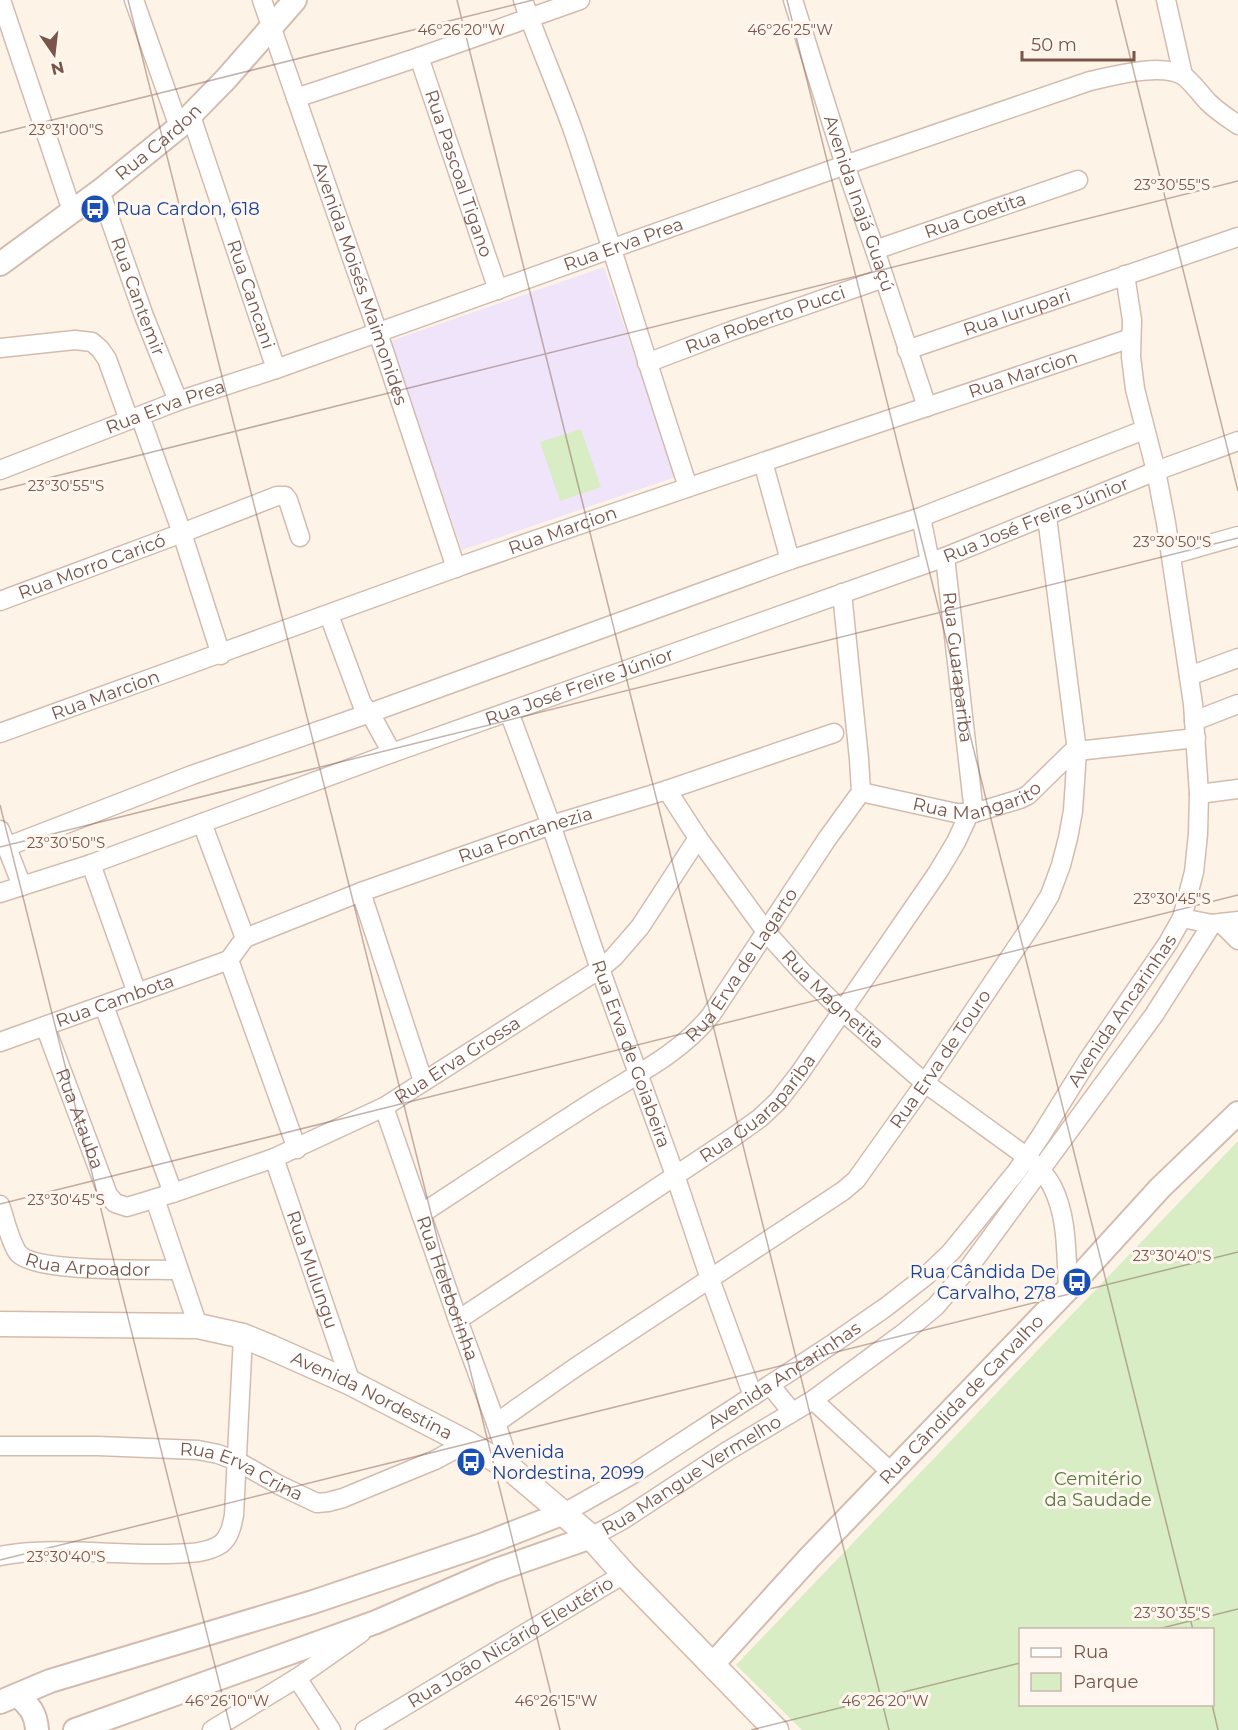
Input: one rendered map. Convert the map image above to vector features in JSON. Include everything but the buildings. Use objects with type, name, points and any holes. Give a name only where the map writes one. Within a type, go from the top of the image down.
[{"type":"main road","name":"Avenida Nordestina","points":[[0,1324],[198,1326],[243,1336],[351,1383],[467,1443],[511,1469],[591,1537],[772,1729]]},
{"type":"street","points":[[1,0],[72,211]]},
{"type":"street","name":"Rua Cancani","points":[[134,0],[185,122],[276,369]]},
{"type":"street","name":"Avenida Moisés Maimonides","points":[[262,0],[378,333],[456,568]]},
{"type":"street","name":"Rua Cardon","points":[[0,264],[100,191],[185,122],[295,0]]},
{"type":"street","points":[[296,98],[419,57],[526,9],[580,0]]},
{"type":"street","name":"Avenida Inajá Guaçú","points":[[793,0],[845,165],[927,407]]},
{"type":"street","points":[[1166,0],[1183,75],[1211,105],[1238,125]]},
{"type":"street","points":[[526,9],[574,133],[688,487]]},
{"type":"street","name":"Rua Pascoal Tigano","points":[[419,57],[498,290]]},
{"type":"street","name":"Rua Erva Prea","points":[[0,470],[178,401],[276,369],[845,165],[1090,81],[1130,72],[1154,70],[1183,75]]},
{"type":"street","name":"Rua Goetita","points":[[875,250],[1078,180]]},
{"type":"street","name":"Rua Cantemir","points":[[100,191],[144,316],[178,401]]},
{"type":"street","name":"Rua Iurupari","points":[[907,350],[1238,237]]},
{"type":"street","name":"Avenida Ancarinhas","points":[[564,1513],[633,1474],[886,1307],[927,1275],[951,1252],[983,1213],[1034,1163],[1088,1060],[1168,943],[1182,918],[1192,884],[1197,855],[1199,794],[1195,730],[1172,555],[1156,471],[1144,430],[1132,372],[1132,320],[1125,275]]},
{"type":"street","name":"Rua Roberto Pucci","points":[[647,363],[884,278]]},
{"type":"street","name":"Rua Marcion","points":[[0,733],[221,655],[456,568],[688,487],[1131,338]]},
{"type":"street","name":"Rua Morro Caricó","points":[[0,348],[75,340],[92,342],[100,349],[135,418],[182,533],[221,655]]},
{"type":"street","points":[[22,886],[3,839],[370,713],[790,560],[921,517],[1144,430]]},
{"type":"street","name":"Rua José Freire Júnior","points":[[0,893],[91,864],[392,753],[938,559],[1047,517],[1156,471],[1238,441]]},
{"type":"street","points":[[763,462],[790,560]]},
{"type":"street","name":"Rua Morro Caricó","points":[[0,601],[277,496],[285,496],[288,500],[300,537]]},
{"type":"street","name":"Rua Guarapariba","points":[[458,1320],[760,1118],[778,1101],[867,976],[956,842],[972,813],[938,559],[921,517]]},
{"type":"street","name":"Rua Erva de Touro","points":[[496,1423],[576,1367],[843,1191],[856,1180],[1029,930],[1050,895],[1062,865],[1072,811],[1076,749],[1070,685],[1047,517]]},
{"type":"street","points":[[1172,555],[1238,536]]},
{"type":"street","points":[[842,593],[861,792]]},
{"type":"street","points":[[329,615],[362,704],[370,713],[392,753]]},
{"type":"street","points":[[1189,676],[1238,658]]},
{"type":"street","points":[[1076,749],[1195,730],[1238,704]]},
{"type":"street","name":"Rua Erva de Goiabeira","points":[[509,712],[753,1396]]},
{"type":"street","name":"Rua Fontanezia","points":[[245,938],[362,892],[551,825],[667,790],[834,733]]},
{"type":"street","name":"Rua Mangarito","points":[[861,792],[956,813],[972,813],[1028,795],[1076,749]]},
{"type":"street","points":[[1199,794],[1238,789]]},
{"type":"street","name":"Rua Magnetita","points":[[667,790],[698,838],[767,933],[841,1010],[925,1083],[1034,1163]]},
{"type":"street","name":"Rua Erva de Lagarto","points":[[421,1214],[638,1073],[667,1057],[700,1029],[861,792]]},
{"type":"street","points":[[202,823],[245,938],[229,960],[297,1149]]},
{"type":"street","name":"Rua Erva Grossa","points":[[155,1199],[297,1149],[384,1107],[600,969],[614,957],[640,927],[698,838]]},
{"type":"street","points":[[91,864],[137,993]]},
{"type":"street","points":[[362,892],[423,1081]]},
{"type":"street","points":[[1182,918],[1224,923],[1238,940]]},
{"type":"street","name":"Rua Mangue Vermelho","points":[[591,1537],[624,1519],[813,1400],[905,1332],[936,1306],[970,1266],[1034,1163],[1108,1076],[1224,923]]},
{"type":"street","name":"Rua Cambota","points":[[0,1042],[229,960]]},
{"type":"street","points":[[104,1006],[173,1193]]},
{"type":"street","name":"Rua Atauba","points":[[45,1026],[108,1195],[115,1203],[127,1207],[155,1199]]},
{"type":"street","points":[[1088,1060],[1108,1076]]},
{"type":"street","name":"Rua Heleborinha","points":[[384,1107],[511,1469]]},
{"type":"street","name":"Rua Cândida de Carvalho","points":[[713,1664],[810,1557],[1068,1289],[1160,1188],[1238,1113]]},
{"type":"street","name":"Rua Mulungu","points":[[274,1158],[351,1383]]},
{"type":"street","points":[[1034,1163],[1051,1184],[1061,1212],[1065,1233],[1068,1289]]},
{"type":"street","points":[[155,1199],[198,1326]]},
{"type":"street","name":"Rua Arpoador","points":[[0,1205],[18,1252],[31,1261],[45,1265],[70,1267],[178,1270]]},
{"type":"street","points":[[0,1556],[19,1553],[196,1553],[220,1545],[231,1527],[237,1461],[243,1336]]},
{"type":"street","name":"Rua Mangue Vermelho","points":[[770,1385],[792,1412]]},
{"type":"street","points":[[813,1400],[891,1472]]},
{"type":"street","name":"Rua Erva Crina","points":[[0,1446],[98,1446],[198,1450],[237,1461],[317,1503],[343,1498],[435,1460],[467,1443]]},
{"type":"street","points":[[8,1698],[61,1678],[313,1602],[482,1545],[564,1513]]},
{"type":"street","points":[[75,1730],[376,1622],[494,1571],[591,1537]]},
{"type":"street","name":"Rua João Nicário Eleutério","points":[[365,1730],[624,1574]]},
{"type":"street","points":[[212,1730],[297,1678],[376,1622]]},
{"type":"street","points":[[297,1678],[332,1730]]},
{"type":"street","points":[[8,1698],[31,1708],[37,1730]]},
{"type":"shaded area","points":[[604,267],[676,477],[462,550],[390,341]]},
{"type":"green space","points":[[581,429],[601,487],[560,501],[540,442]]},
{"type":"green space","name":"Cemitério da Saudade","points":[[1238,1141],[1238,1730],[802,1730],[736,1665]]},
{"type":"place","name":"Rua Cardon, 618","points":[[95,209]]},
{"type":"place","name":"Rua Cândida De Carvalho, 278","points":[[1077,1282]]},
{"type":"place","name":"Avenida Nordestina, 2099","points":[[471,1462]]}]
